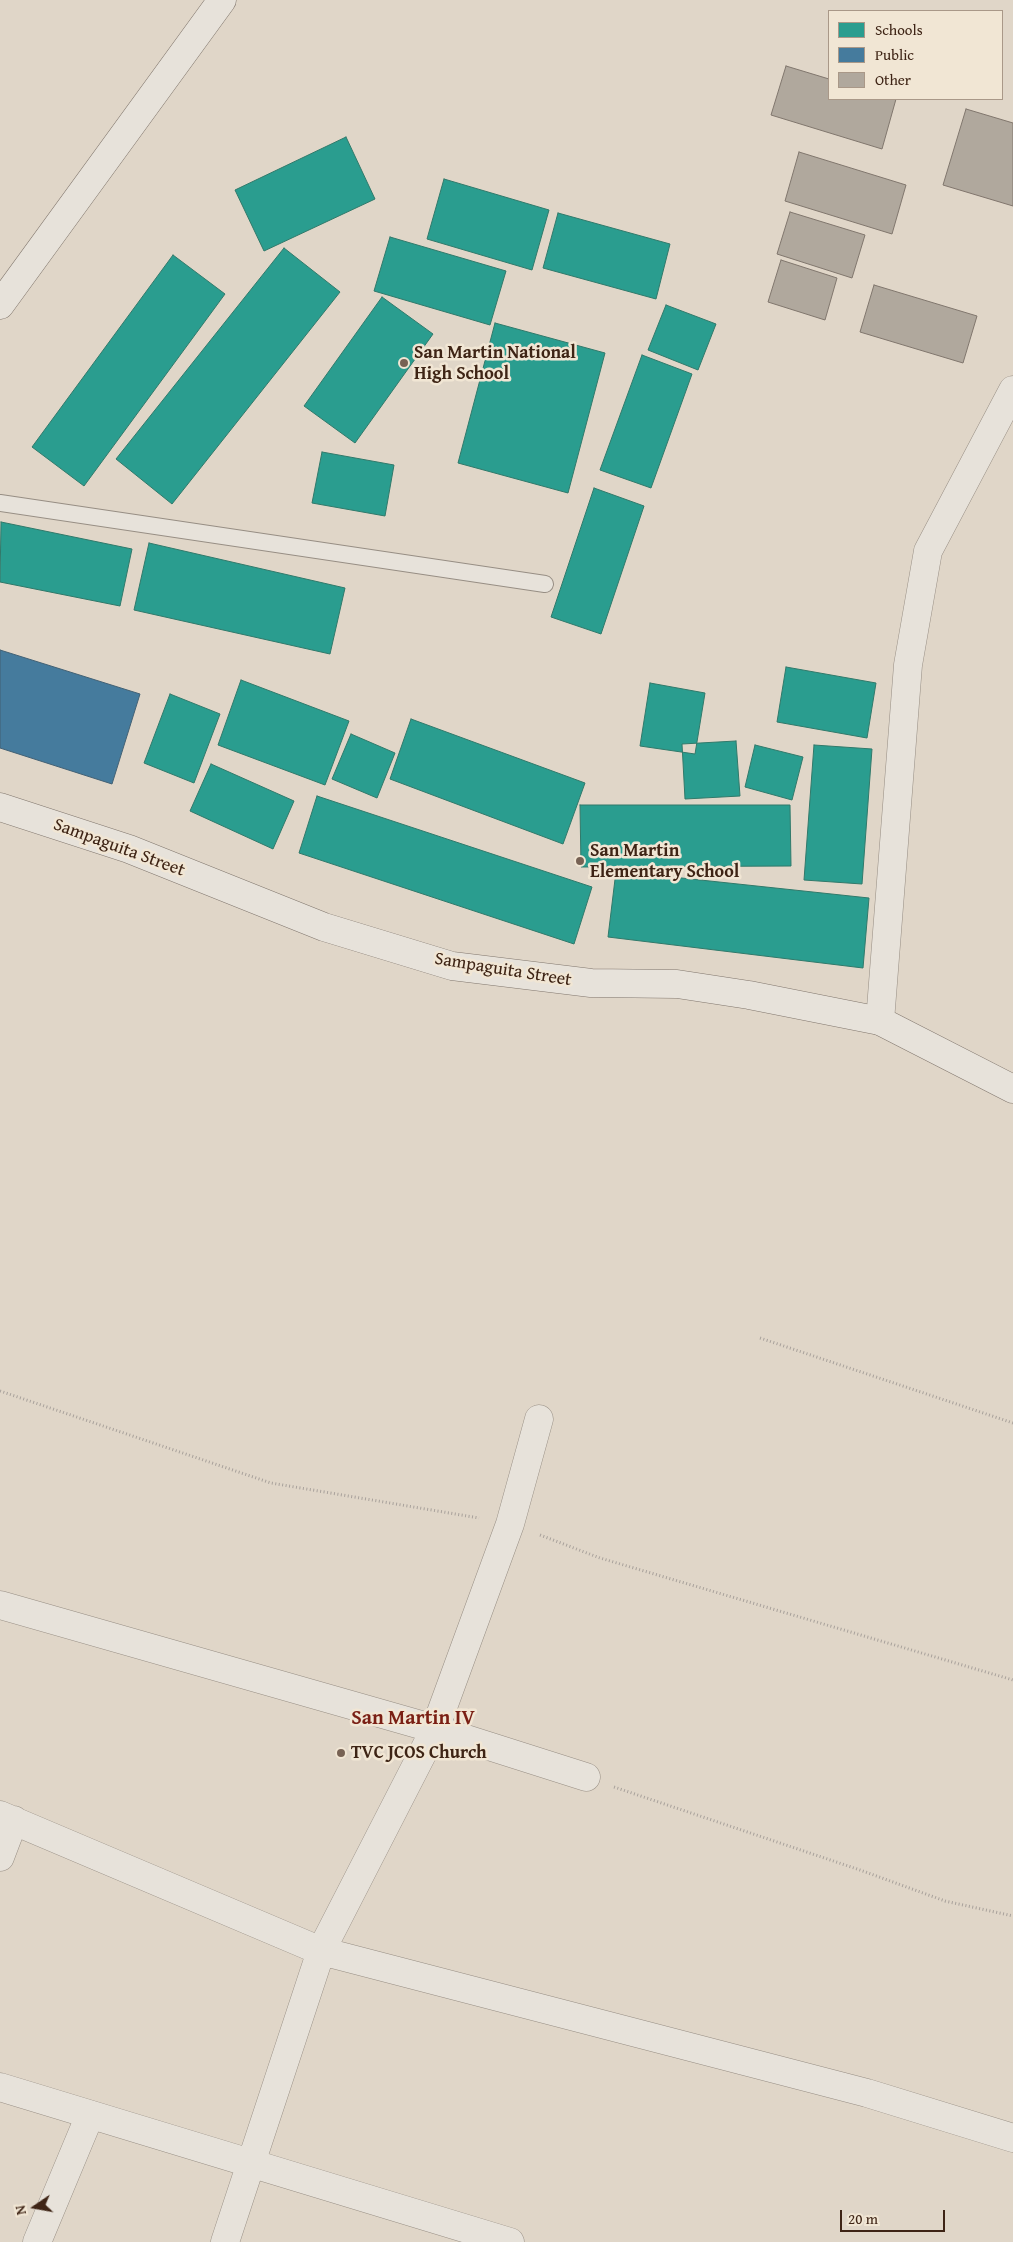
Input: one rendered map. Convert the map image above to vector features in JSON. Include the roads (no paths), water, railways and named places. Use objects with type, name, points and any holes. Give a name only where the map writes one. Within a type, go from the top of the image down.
[{"type":"street","points":[[0,305],[222,0]]},
{"type":"street","points":[[880,1021],[908,665],[928,551],[1013,390]]},
{"type":"street","name":"Sampaguita Street","points":[[0,807],[129,849],[324,927],[452,966],[591,983],[677,984],[749,995],[880,1021],[1013,1090]]},
{"type":"street","points":[[225,2242],[321,1951],[435,1729],[510,1524],[539,1419]]},
{"type":"street","points":[[0,1605],[435,1729],[586,1777]]},
{"type":"street","points":[[0,1857],[7,1818],[321,1951],[867,2093],[1013,2138]]},
{"type":"street","points":[[0,2087],[510,2242]]},
{"type":"street","points":[[37,2242],[90,2115]]},
{"type":"lane","points":[[0,503],[545,584]]},
{"type":"place","name":"San Martin National High School","points":[[404,363]]},
{"type":"place","name":"San Martin Elementary School","points":[[580,861]]},
{"type":"place","name":"TVC JCOS Church","points":[[341,1753]]},
{"type":"district","name":"San Martin IV","points":[[413,1719]]}]
